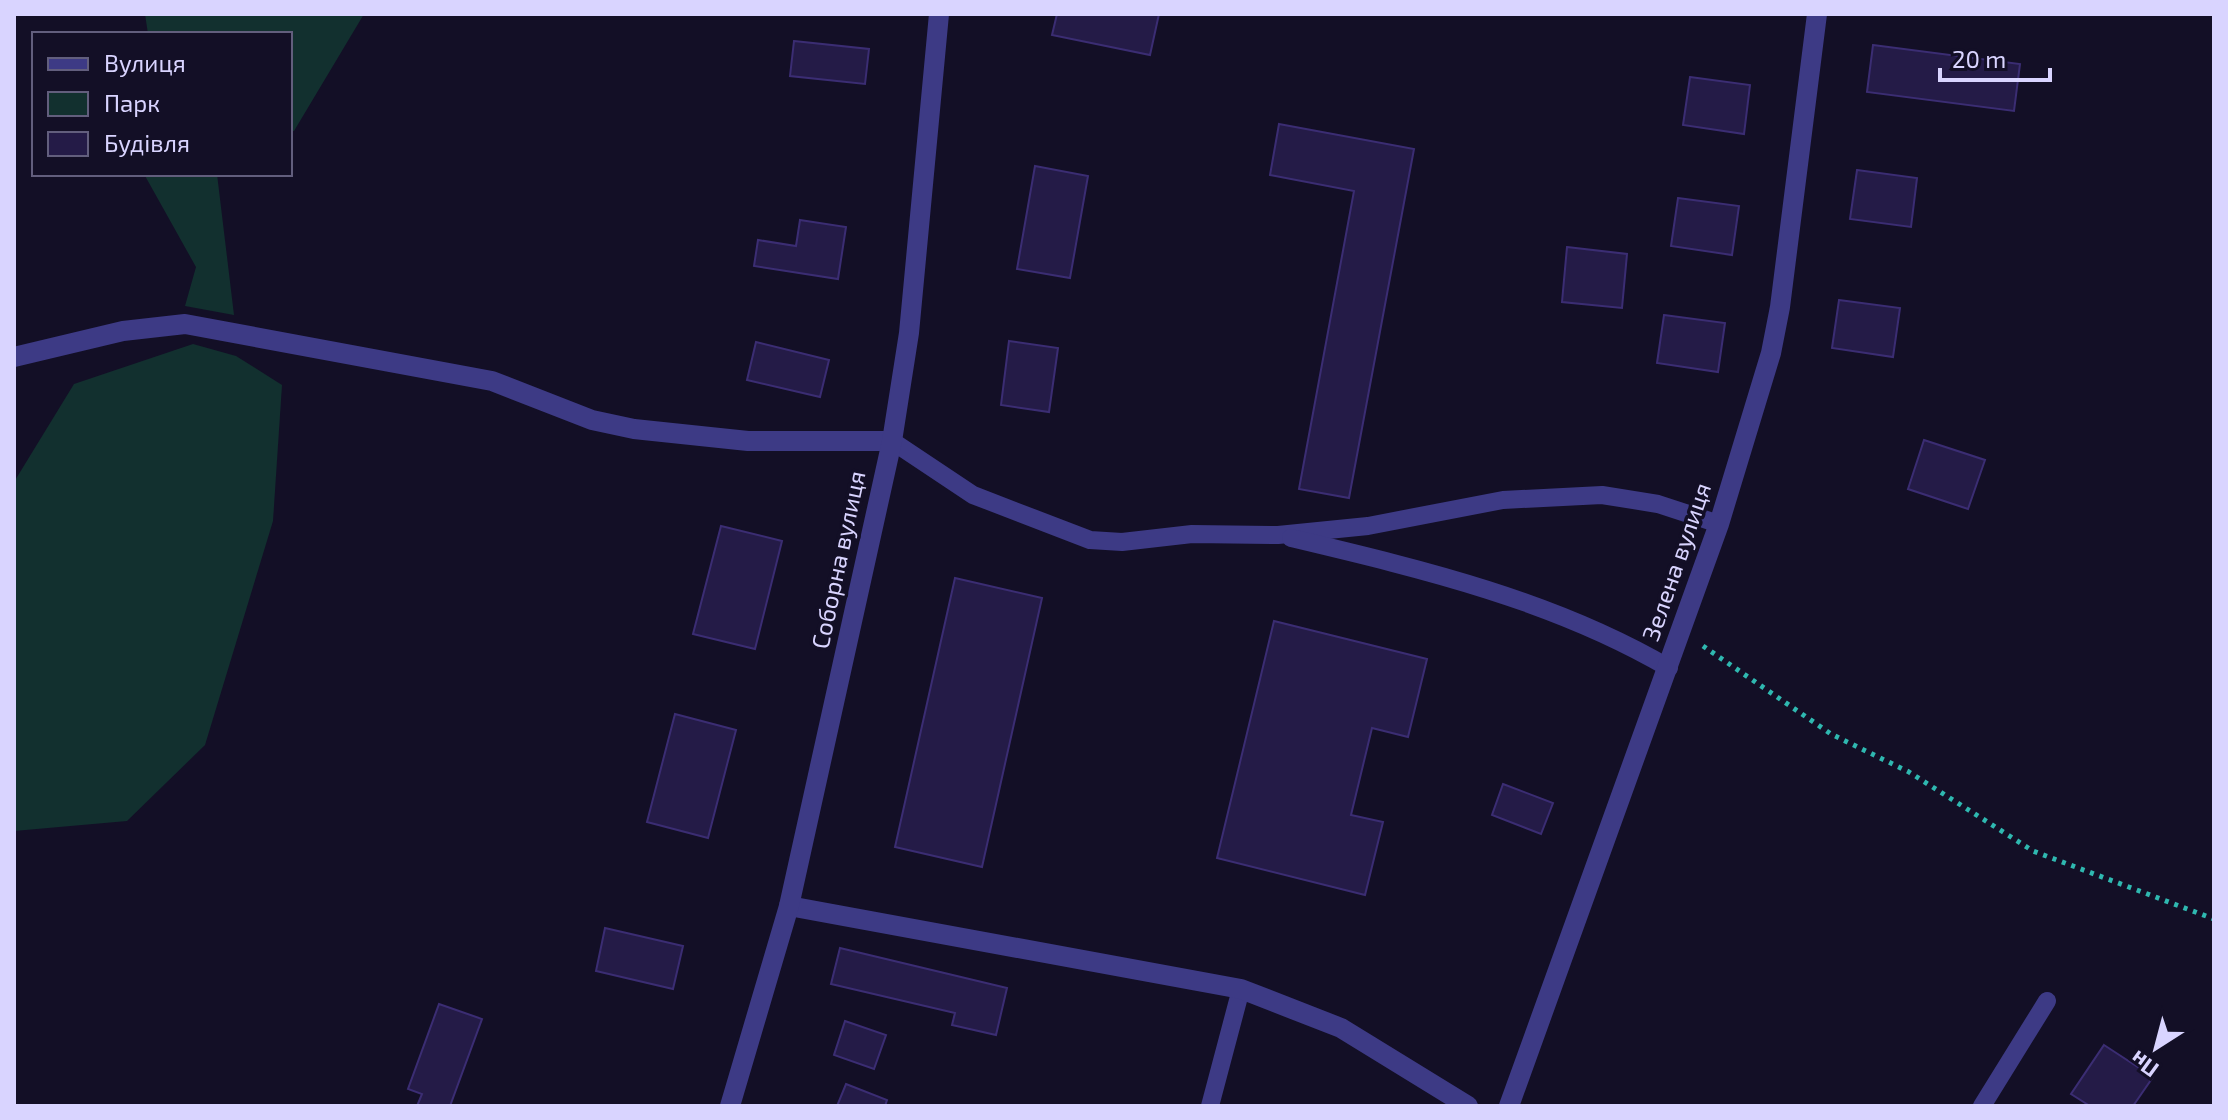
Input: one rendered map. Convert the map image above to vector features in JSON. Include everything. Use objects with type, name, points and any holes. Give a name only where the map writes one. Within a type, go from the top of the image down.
[{"type":"street","name":"Соборна вулиця","points":[[730,1106],[789,906],[892,441],[909,333],[939,14]]},
{"type":"street","name":"Зелена вулиця","points":[[1509,1106],[1682,631],[1719,524],[1771,353],[1780,307],[1817,14]]},
{"type":"street","points":[[14,357],[123,331],[185,324],[492,381],[592,420],[634,429],[748,441],[892,441]]},
{"type":"street","points":[[789,906],[1241,989],[1341,1028],[1468,1106]]},
{"type":"lane","points":[[892,441],[973,495],[1090,540],[1122,542],[1192,534],[1278,535],[1368,526],[1503,500],[1602,495],[1658,504],[1719,524]]},
{"type":"lane","points":[[1278,535],[1391,562],[1542,607],[1613,635],[1669,668]]},
{"type":"lane","points":[[1210,1106],[1241,989]]},
{"type":"lane","points":[[1982,1106],[2047,1001]]},
{"type":"path","points":[[1682,631],[1831,734],[1909,772],[2033,851],[2214,919]]},
{"type":"green space","points":[[145,14],[364,14],[294,131],[292,32],[148,32]]},
{"type":"green space","points":[[145,176],[217,176],[234,315],[185,306],[196,267]]},
{"type":"green space","points":[[193,344],[236,356],[282,385],[273,521],[205,745],[127,821],[14,831],[14,482],[74,384]]},
{"type":"building","points":[[1057,14],[1159,14],[1150,55],[1052,35]]},
{"type":"building","points":[[794,41],[869,49],[865,84],[790,76]]},
{"type":"building","points":[[1873,45],[2020,64],[2014,111],[1867,92]]},
{"type":"building","points":[[1690,77],[1750,85],[1744,134],[1683,125]]},
{"type":"building","points":[[1279,124],[1414,149],[1349,498],[1299,489],[1354,191],[1270,175]]},
{"type":"building","points":[[1035,166],[1088,176],[1070,278],[1017,269]]},
{"type":"building","points":[[1857,170],[1917,178],[1911,227],[1850,219]]},
{"type":"building","points":[[1678,198],[1739,206],[1732,255],[1671,246]]},
{"type":"building","points":[[800,220],[846,227],[838,279],[754,266],[758,240],[796,246]]},
{"type":"building","points":[[1567,247],[1627,254],[1622,308],[1562,302]]},
{"type":"building","points":[[1839,300],[1900,308],[1893,357],[1832,348]]},
{"type":"building","points":[[1664,315],[1725,323],[1718,372],[1657,363]]},
{"type":"building","points":[[1009,341],[1058,348],[1049,412],[1001,405]]},
{"type":"building","points":[[756,342],[829,360],[820,397],[747,380]]},
{"type":"building","points":[[1924,440],[1985,460],[1968,509],[1908,489]]},
{"type":"building","points":[[721,526],[782,541],[755,649],[693,634]]},
{"type":"building","points":[[955,578],[1042,598],[982,867],[895,847]]},
{"type":"building","points":[[1274,621],[1427,659],[1408,737],[1372,728],[1351,815],[1383,822],[1365,895],[1217,858]]},
{"type":"building","points":[[675,714],[736,730],[708,838],[647,822]]},
{"type":"building","points":[[1503,784],[1553,803],[1541,834],[1492,815]]},
{"type":"building","points":[[605,928],[683,946],[673,989],[596,971]]},
{"type":"building","points":[[840,948],[1007,988],[996,1035],[952,1025],[955,1013],[831,984]]},
{"type":"building","points":[[439,1004],[482,1019],[450,1106],[417,1106],[422,1094],[408,1089]]},
{"type":"building","points":[[845,1021],[886,1035],[874,1069],[834,1055]]},
{"type":"building","points":[[2104,1045],[2153,1077],[2133,1106],[2090,1106],[2071,1094]]},
{"type":"building","points":[[846,1084],[887,1100],[885,1106],[837,1106]]}]
